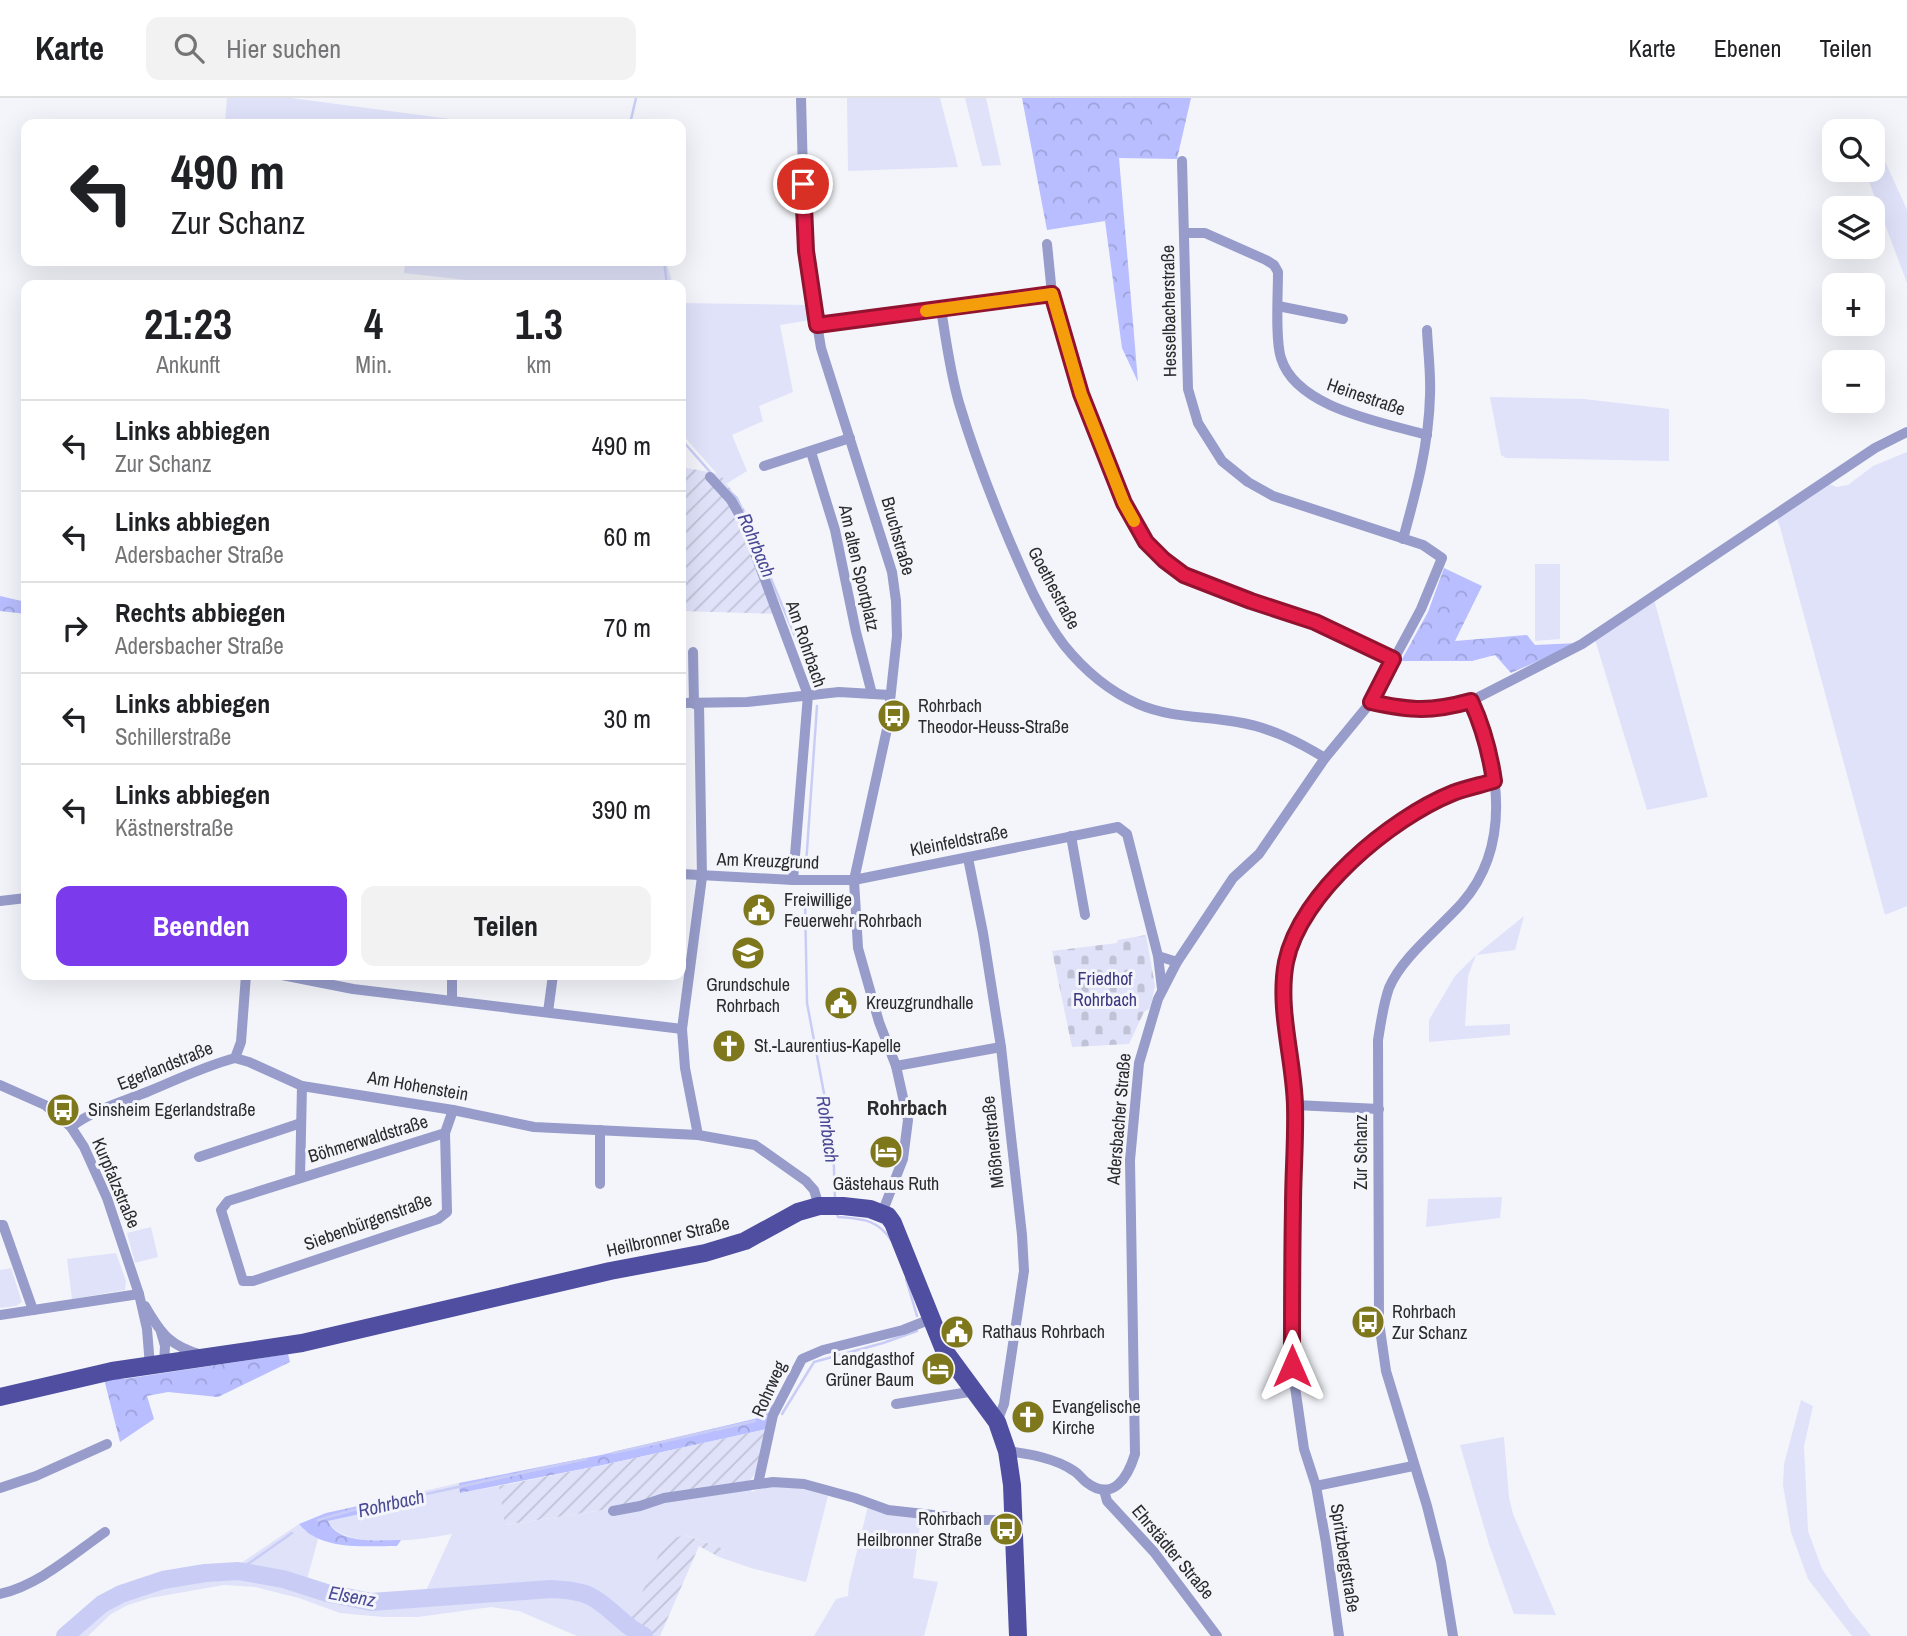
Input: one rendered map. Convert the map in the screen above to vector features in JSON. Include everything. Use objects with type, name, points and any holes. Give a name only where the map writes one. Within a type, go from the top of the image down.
[{"type":"main road","points":[[831,1206],[870,1209],[882,1213],[893,1223],[944,1350],[997,1422],[1007,1451],[1014,1520],[1018,1636]]},
{"type":"main road","name":"Heilbronner Straße","points":[[0,1397],[73,1379],[282,1347],[618,1270],[705,1253],[745,1241],[791,1216],[831,1206]]},
{"type":"street","name":"Bruchstraße","points":[[801,98],[806,251],[817,325],[829,378],[892,572],[896,601],[897,636],[878,775],[864,824],[854,880],[860,956],[879,1022],[896,1066],[908,1120],[900,1170],[882,1213]]},
{"type":"street","name":"Hesselbacherstraße","points":[[1182,161],[1188,389],[1198,423],[1222,461],[1248,482],[1273,496],[1423,545],[1442,558]]},
{"type":"street","name":"Heinestraße","points":[[1185,233],[1205,233],[1274,265],[1278,272],[1280,355],[1287,375],[1300,388],[1337,408],[1427,435]]},
{"type":"street","points":[[1046,244],[1052,294],[1081,394],[1124,503],[1146,542],[1184,575],[1315,622],[1393,659]]},
{"type":"street","points":[[817,325],[1052,294]]},
{"type":"street","points":[[1278,306],[1343,319]]},
{"type":"street","name":"Goethestraße","points":[[941,309],[959,402],[992,498],[1024,575],[1064,645],[1086,670],[1113,692],[1140,705],[1177,715],[1238,722],[1266,729],[1292,738],[1325,758]]},
{"type":"street","points":[[1403,539],[1419,481],[1427,435],[1430,395],[1427,330]]},
{"type":"street","points":[[1371,702],[1404,710],[1424,710],[1447,708],[1471,701],[1582,643],[1875,448],[1907,432]]},
{"type":"street","points":[[764,466],[850,438]]},
{"type":"street","name":"Am alten Sportplatz","points":[[811,452],[841,553],[856,632],[872,694]]},
{"type":"street","name":"Am Rohrbach","points":[[710,477],[731,500],[743,522],[808,695],[793,880]]},
{"type":"street","name":"Adersbacher Straße","points":[[1104,1490],[1119,1485],[1129,1473],[1135,1454],[1130,1160],[1139,1063],[1162,989],[1233,878],[1259,854],[1325,758],[1371,702],[1421,609],[1442,558]]},
{"type":"street","points":[[693,652],[702,877],[682,1029],[685,1068],[698,1135]]},
{"type":"street","points":[[686,703],[747,702],[839,692],[890,695]]},
{"type":"street","name":"Zur Schanz","points":[[1453,1636],[1441,1562],[1386,1371],[1378,1322],[1378,1040],[1382,1010],[1398,972],[1464,901],[1479,880],[1494,844],[1496,807],[1490,751],[1471,701]]},
{"type":"street","name":"Spritzbergstraße","points":[[1339,1636],[1316,1486],[1304,1450],[1292,1366],[1295,1105],[1284,999],[1286,962],[1301,922],[1334,878],[1380,838],[1436,801],[1494,781]]},
{"type":"street","name":"Kleinfeldstraße","points":[[854,880],[1118,827],[1127,835],[1158,956],[1162,989]]},
{"type":"street","points":[[1071,836],[1085,915]]},
{"type":"street","name":"Mößnerstraße","points":[[968,858],[1001,1047],[1024,1271],[1004,1404],[997,1422]]},
{"type":"street","name":"Am Kreuzgrund","points":[[686,875],[854,880]]},
{"type":"street","points":[[0,901],[21,899]]},
{"type":"street","points":[[1158,956],[1177,962]]},
{"type":"street","name":"Egerlandstraße","points":[[71,1127],[108,1107],[215,1063],[235,1058],[241,1042],[246,980]]},
{"type":"street","points":[[307,980],[353,989],[682,1029]]},
{"type":"street","points":[[452,980],[452,1000]]},
{"type":"street","points":[[548,1012],[552,980]]},
{"type":"street","points":[[896,1066],[1001,1047]]},
{"type":"street","name":"Am Hohenstein","points":[[235,1058],[302,1086],[453,1110],[534,1127],[698,1135],[755,1145],[806,1181],[831,1206]]},
{"type":"street","name":"Kurpfalzstraße","points":[[0,1085],[45,1105],[71,1127],[93,1163],[139,1294],[157,1365]]},
{"type":"street","name":"Böhmerwaldstraße","points":[[300,1178],[302,1086]]},
{"type":"street","points":[[1295,1105],[1379,1109]]},
{"type":"street","name":"Siebenbürgenstraße","points":[[243,1281],[253,1281],[438,1219],[447,1212],[445,1133],[453,1110]]},
{"type":"street","points":[[199,1157],[301,1123]]},
{"type":"street","points":[[600,1130],[600,1184]]},
{"type":"street","name":"Böhmerwaldstraße","points":[[243,1281],[221,1210],[228,1201],[445,1133]]},
{"type":"street","points":[[0,1225],[3,1225],[33,1310]]},
{"type":"street","points":[[0,1315],[139,1294]]},
{"type":"street","name":"Kurpfalzstraße","points":[[139,1294],[161,1332],[174,1344],[211,1357]]},
{"type":"street","name":"Rohrweg","points":[[758,1485],[773,1415],[802,1359],[823,1350],[903,1330],[931,1319]]},
{"type":"street","name":"Kurpfalzstraße","points":[[157,1365],[164,1346],[161,1332]]},
{"type":"street","points":[[896,1404],[975,1391]]},
{"type":"street","points":[[0,1488],[36,1476],[107,1444]]},
{"type":"street","points":[[1007,1451],[1053,1461],[1075,1471],[1088,1484],[1104,1490]]},
{"type":"street","name":"Spritzbergstraße","points":[[1316,1486],[1413,1466]]},
{"type":"street","points":[[613,1511],[664,1498],[773,1482],[804,1484],[888,1510],[978,1520],[1014,1520]]},
{"type":"street","name":"Ehrstädter Straße","points":[[1104,1490],[1107,1501],[1154,1552],[1217,1636]]},
{"type":"street","points":[[0,1594],[41,1577],[105,1532]]},
{"type":"green space","points":[[227,98],[291,98],[450,119],[225,119]]},
{"type":"green space","points":[[847,98],[940,98],[958,167],[848,171]]},
{"type":"green space","points":[[965,98],[986,98],[1001,165],[982,166]]},
{"type":"green space","points":[[1022,98],[1191,98],[1177,159],[1119,158],[1138,382],[1122,348],[1105,221],[1047,230]]},
{"type":"green space","points":[[1885,161],[1907,210],[1907,283],[1885,224],[1885,196],[1874,196],[1869,182],[1885,182]]},
{"type":"green space","points":[[405,266],[667,266],[672,280],[466,280],[404,273]]},
{"type":"green space","points":[[686,303],[808,305],[810,320],[780,325],[793,392],[759,406],[763,421],[732,435],[747,471],[726,484],[686,439]]},
{"type":"green space","points":[[1490,397],[1584,399],[1669,409],[1669,461],[1506,458],[1501,455]]},
{"type":"green space","points":[[1907,452],[1907,906],[1885,915],[1774,512],[1821,481],[1837,487],[1848,485],[1873,466]]},
{"type":"green space","points":[[686,468],[720,474],[752,520],[782,614],[686,611]]},
{"type":"green space","points":[[1535,564],[1560,564],[1560,639],[1535,641]]},
{"type":"green space","points":[[1444,568],[1482,586],[1455,641],[1527,635],[1535,645],[1578,643],[1511,673],[1495,655],[1472,661],[1401,661],[1428,612]]},
{"type":"green space","points":[[1652,592],[1708,797],[1647,810],[1593,633]]},
{"type":"green space","points":[[0,596],[21,601],[21,613],[0,611]]},
{"type":"green space","points":[[1524,916],[1515,950],[1476,955]]},
{"type":"green space","name":"Friedhof Rohrbach","points":[[1146,935],[1155,986],[1150,1008],[1144,1012],[1129,1044],[1072,1047],[1052,951],[1117,943],[1118,940]]},
{"type":"green space","points":[[1476,955],[1468,976],[1465,1026],[1510,1024],[1510,1035],[1429,1042],[1429,1020],[1455,976]]},
{"type":"green space","points":[[1502,1197],[1500,1218],[1426,1227],[1428,1199]]},
{"type":"green space","points":[[151,1227],[158,1257],[135,1263],[127,1233]]},
{"type":"green space","points":[[116,1253],[126,1281],[125,1290],[72,1299],[67,1259]]},
{"type":"green space","points":[[11,1268],[22,1302],[16,1306],[0,1308],[0,1270]]},
{"type":"green space","points":[[288,1354],[290,1362],[218,1397],[168,1392],[147,1396],[154,1419],[120,1442],[104,1379],[124,1379]]},
{"type":"green space","points":[[1801,1400],[1813,1406],[1804,1446],[1808,1531],[1822,1569],[1871,1636],[1852,1636],[1808,1579],[1791,1532],[1783,1485],[1784,1464]]},
{"type":"green space","points":[[770,1404],[774,1406],[767,1429],[460,1493],[459,1483],[601,1455],[758,1418]]},
{"type":"green space","points":[[767,1429],[760,1467],[748,1483],[616,1508],[505,1525],[499,1486]]},
{"type":"green space","points":[[1504,1437],[1513,1514],[1556,1615],[1514,1614],[1489,1544],[1460,1445]]},
{"type":"green space","points":[[459,1483],[461,1493],[499,1486],[506,1525],[748,1483],[752,1492],[780,1486],[800,1488],[828,1496],[806,1582],[719,1557],[724,1549],[685,1535],[629,1624],[661,1636],[577,1636],[519,1611],[491,1607],[418,1617],[340,1613],[299,1598],[255,1587],[224,1585],[150,1598],[111,1614],[88,1636],[62,1636],[102,1601],[147,1583],[206,1569],[238,1565],[299,1524],[318,1539],[306,1583],[376,1597],[424,1595],[452,1534],[404,1540],[367,1540],[337,1531],[328,1521],[360,1514],[358,1506]]},
{"type":"green space","points":[[358,1506],[360,1514],[328,1521],[333,1529],[360,1540],[401,1540],[397,1546],[331,1543],[308,1533],[299,1524],[326,1513]]},
{"type":"green space","points":[[868,1506],[921,1518],[913,1578],[938,1582],[924,1636],[814,1636],[836,1599],[848,1596]]},
{"type":"green space","points":[[684,1535],[724,1549],[719,1557],[699,1546],[660,1636],[628,1624],[665,1541]]},
{"type":"waterway","name":"Rohrbach","points":[[631,119],[636,98]]},
{"type":"waterway","name":"Rohrbach","points":[[665,266],[666,280]]},
{"type":"waterway","name":"Rohrbach","points":[[686,445],[711,473]]},
{"type":"waterway","name":"Rohrbach","points":[[728,490],[737,498],[741,507]]},
{"type":"waterway","name":"Rohrbach","points":[[769,574],[808,667]]},
{"type":"waterway","name":"Rohrbach","points":[[806,865],[817,706]]},
{"type":"waterway","name":"Rohrbach","points":[[805,900],[807,1003],[833,1141],[835,1199]]},
{"type":"waterway","name":"Rohrbach","points":[[836,1212],[838,1217],[874,1224],[891,1240]]},
{"type":"waterway","name":"Rohrbach","points":[[906,1279],[917,1316]]},
{"type":"waterway","name":"Rohrbach","points":[[782,1414],[814,1362],[917,1331]]},
{"type":"waterway","name":"Rohrbach","points":[[613,1453],[755,1421]]},
{"type":"waterway","name":"Rohrbach","points":[[318,1520],[586,1459]]},
{"type":"waterway","name":"Rohrbach","points":[[238,1571],[292,1533]]},
{"type":"waterway","name":"Elsenz","points":[[65,1636],[102,1604],[121,1594],[163,1580],[238,1571],[283,1579],[327,1593],[371,1602],[551,1589],[571,1591],[597,1600],[644,1636]]},
{"type":"slow traffic","points":[[926,311],[1052,294],[1081,394],[1124,503],[1134,521]]},
{"type":"place","name":"Rohrbach Theodor-Heuss-Straße","points":[[894,716]]},
{"type":"place","name":"Freiwillige Feuerwehr Rohrbach","points":[[759,910]]},
{"type":"place","name":"Grundschule Rohrbach","points":[[748,953]]},
{"type":"place","name":"Kreuzgrundhalle","points":[[841,1003]]},
{"type":"place","name":"St.-Laurentius-Kapelle","points":[[729,1046]]},
{"type":"place","name":"Sinsheim Egerlandstraße","points":[[63,1110]]},
{"type":"place","name":"Gästehaus Ruth","points":[[886,1152]]},
{"type":"place","name":"Rohrbach Zur Schanz","points":[[1368,1322]]},
{"type":"place","name":"Rathaus Rohrbach","points":[[957,1332]]},
{"type":"place","name":"Landgasthof Grüner Baum","points":[[938,1369]]},
{"type":"place","name":"Evangelische Kirche","points":[[1028,1417]]},
{"type":"place","name":"Rohrbach Heilbronner Straße","points":[[1006,1529]]},
{"type":"district","name":"Rohrbach","points":[[907,1108]]},
{"type":"route","points":[[803,184],[806,251],[817,325],[1052,294],[1081,394],[1124,503],[1146,542],[1164,560],[1184,575],[1315,622],[1393,659],[1371,702],[1404,710],[1424,710],[1447,708],[1471,701],[1480,721],[1490,751],[1494,781],[1436,801],[1370,846],[1334,878],[1301,922],[1286,962],[1284,999],[1295,1105],[1292,1366]]}]
